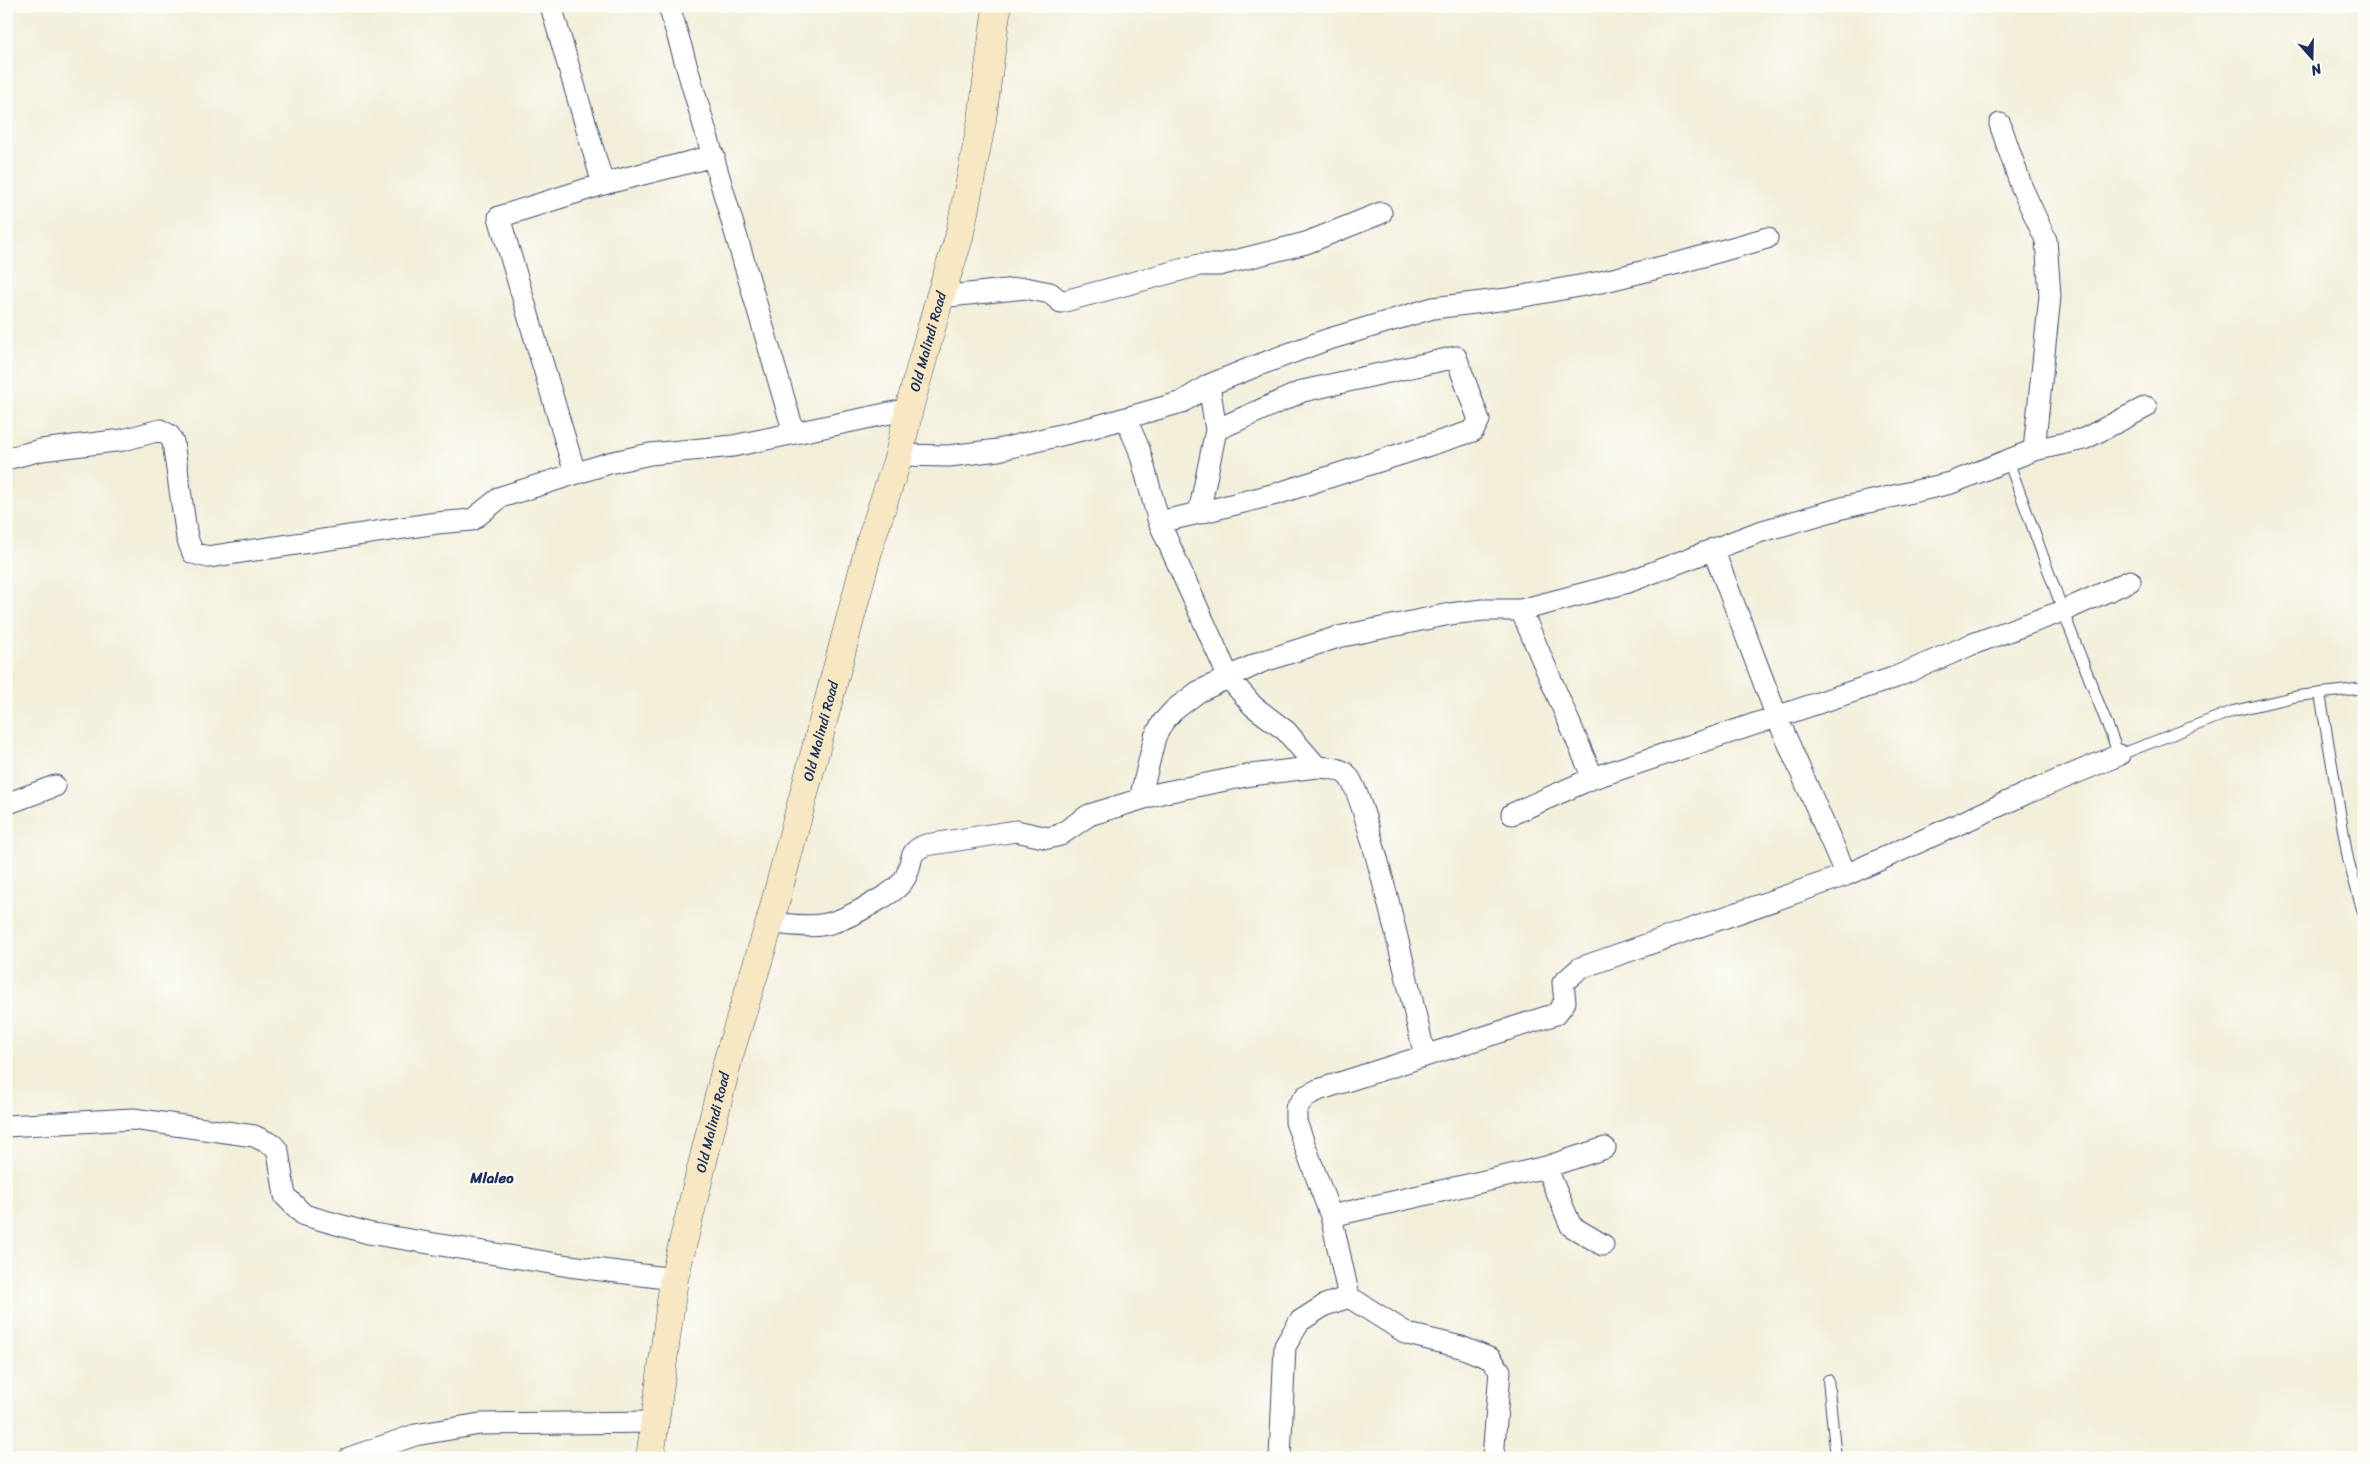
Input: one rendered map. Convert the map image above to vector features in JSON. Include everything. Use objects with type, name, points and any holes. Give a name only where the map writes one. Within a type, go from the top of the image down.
[{"type":"main road","name":"Old Malindi Road","points":[[650,1458],[653,1422],[674,1279],[728,1059],[770,922],[871,540],[899,455],[909,410],[940,297],[959,238],[970,191],[982,120],[997,6]]},
{"type":"street","points":[[551,6],[603,184]]},
{"type":"street","points":[[669,6],[794,433]]},
{"type":"street","points":[[2000,124],[2022,188],[2046,240],[2050,296],[2034,450]]},
{"type":"street","points":[[576,473],[500,217],[603,184],[714,156]]},
{"type":"street","points":[[940,297],[1024,288],[1050,293],[1061,302],[1199,265],[1219,265],[1306,243],[1381,213]]},
{"type":"street","points":[[899,455],[948,456],[998,450],[1126,419],[1182,402],[1209,385],[1326,340],[1433,308],[1507,299],[1602,282],[1767,238]]},
{"type":"street","points":[[1159,522],[1276,494],[1473,431],[1478,420],[1456,357],[1303,392],[1216,430]]},
{"type":"street","points":[[1199,513],[1216,430],[1209,385]]},
{"type":"street","points":[[1140,799],[1155,737],[1163,722],[1174,710],[1198,692],[1261,662],[1338,637],[1450,614],[1483,610],[1521,610],[1628,582],[1759,532],[1842,508],[1951,483],[2034,450],[2084,439],[2146,408]]},
{"type":"street","points":[[6,459],[40,450],[123,440],[160,430],[169,434],[173,442],[187,538],[193,553],[208,557],[437,523],[472,520],[501,497],[576,473],[650,454],[733,446],[909,410]]},
{"type":"street","points":[[1126,419],[1139,449],[1159,522],[1229,678],[1253,706],[1286,732],[1316,768]]},
{"type":"street","points":[[1713,549],[1777,718],[1846,875]]},
{"type":"street","points":[[1512,814],[1593,778],[1896,677],[1970,645],[2063,612],[2130,581]]},
{"type":"street","points":[[1521,610],[1593,778]]},
{"type":"street","points":[[1493,1458],[1500,1371],[1491,1358],[1462,1347],[1408,1334],[1349,1297],[1330,1216],[1296,1122],[1296,1108],[1306,1096],[1318,1090],[1556,1014],[1565,1002],[1563,983],[1580,968],[1846,875],[2025,794],[2119,755]]},
{"type":"street","points":[[770,922],[803,927],[829,925],[852,915],[891,892],[905,879],[912,854],[917,848],[926,845],[1016,831],[1048,838],[1060,835],[1088,815],[1140,799],[1251,775],[1333,768],[1346,774],[1355,785],[1379,870],[1424,1056]]},
{"type":"street","points":[[6,804],[55,786]]},
{"type":"street","points":[[6,1126],[133,1119],[254,1136],[273,1145],[278,1151],[285,1196],[304,1215],[368,1233],[569,1266],[674,1279]]},
{"type":"street","points":[[1330,1216],[1546,1167],[1605,1148]]},
{"type":"street","points":[[1546,1167],[1571,1226],[1603,1245]]},
{"type":"street","points":[[1280,1458],[1285,1346],[1300,1321],[1325,1305],[1349,1297]]},
{"type":"street","points":[[349,1458],[415,1435],[480,1424],[653,1422]]},
{"type":"lane","points":[[2008,460],[2063,612],[2119,755],[2234,711],[2320,694],[2364,688]]},
{"type":"lane","points":[[2320,694],[2348,859],[2360,889],[2364,916]]},
{"type":"lane","points":[[1828,1380],[1836,1458]]},
{"type":"district","name":"Mlaleo","points":[[492,1178]]}]
